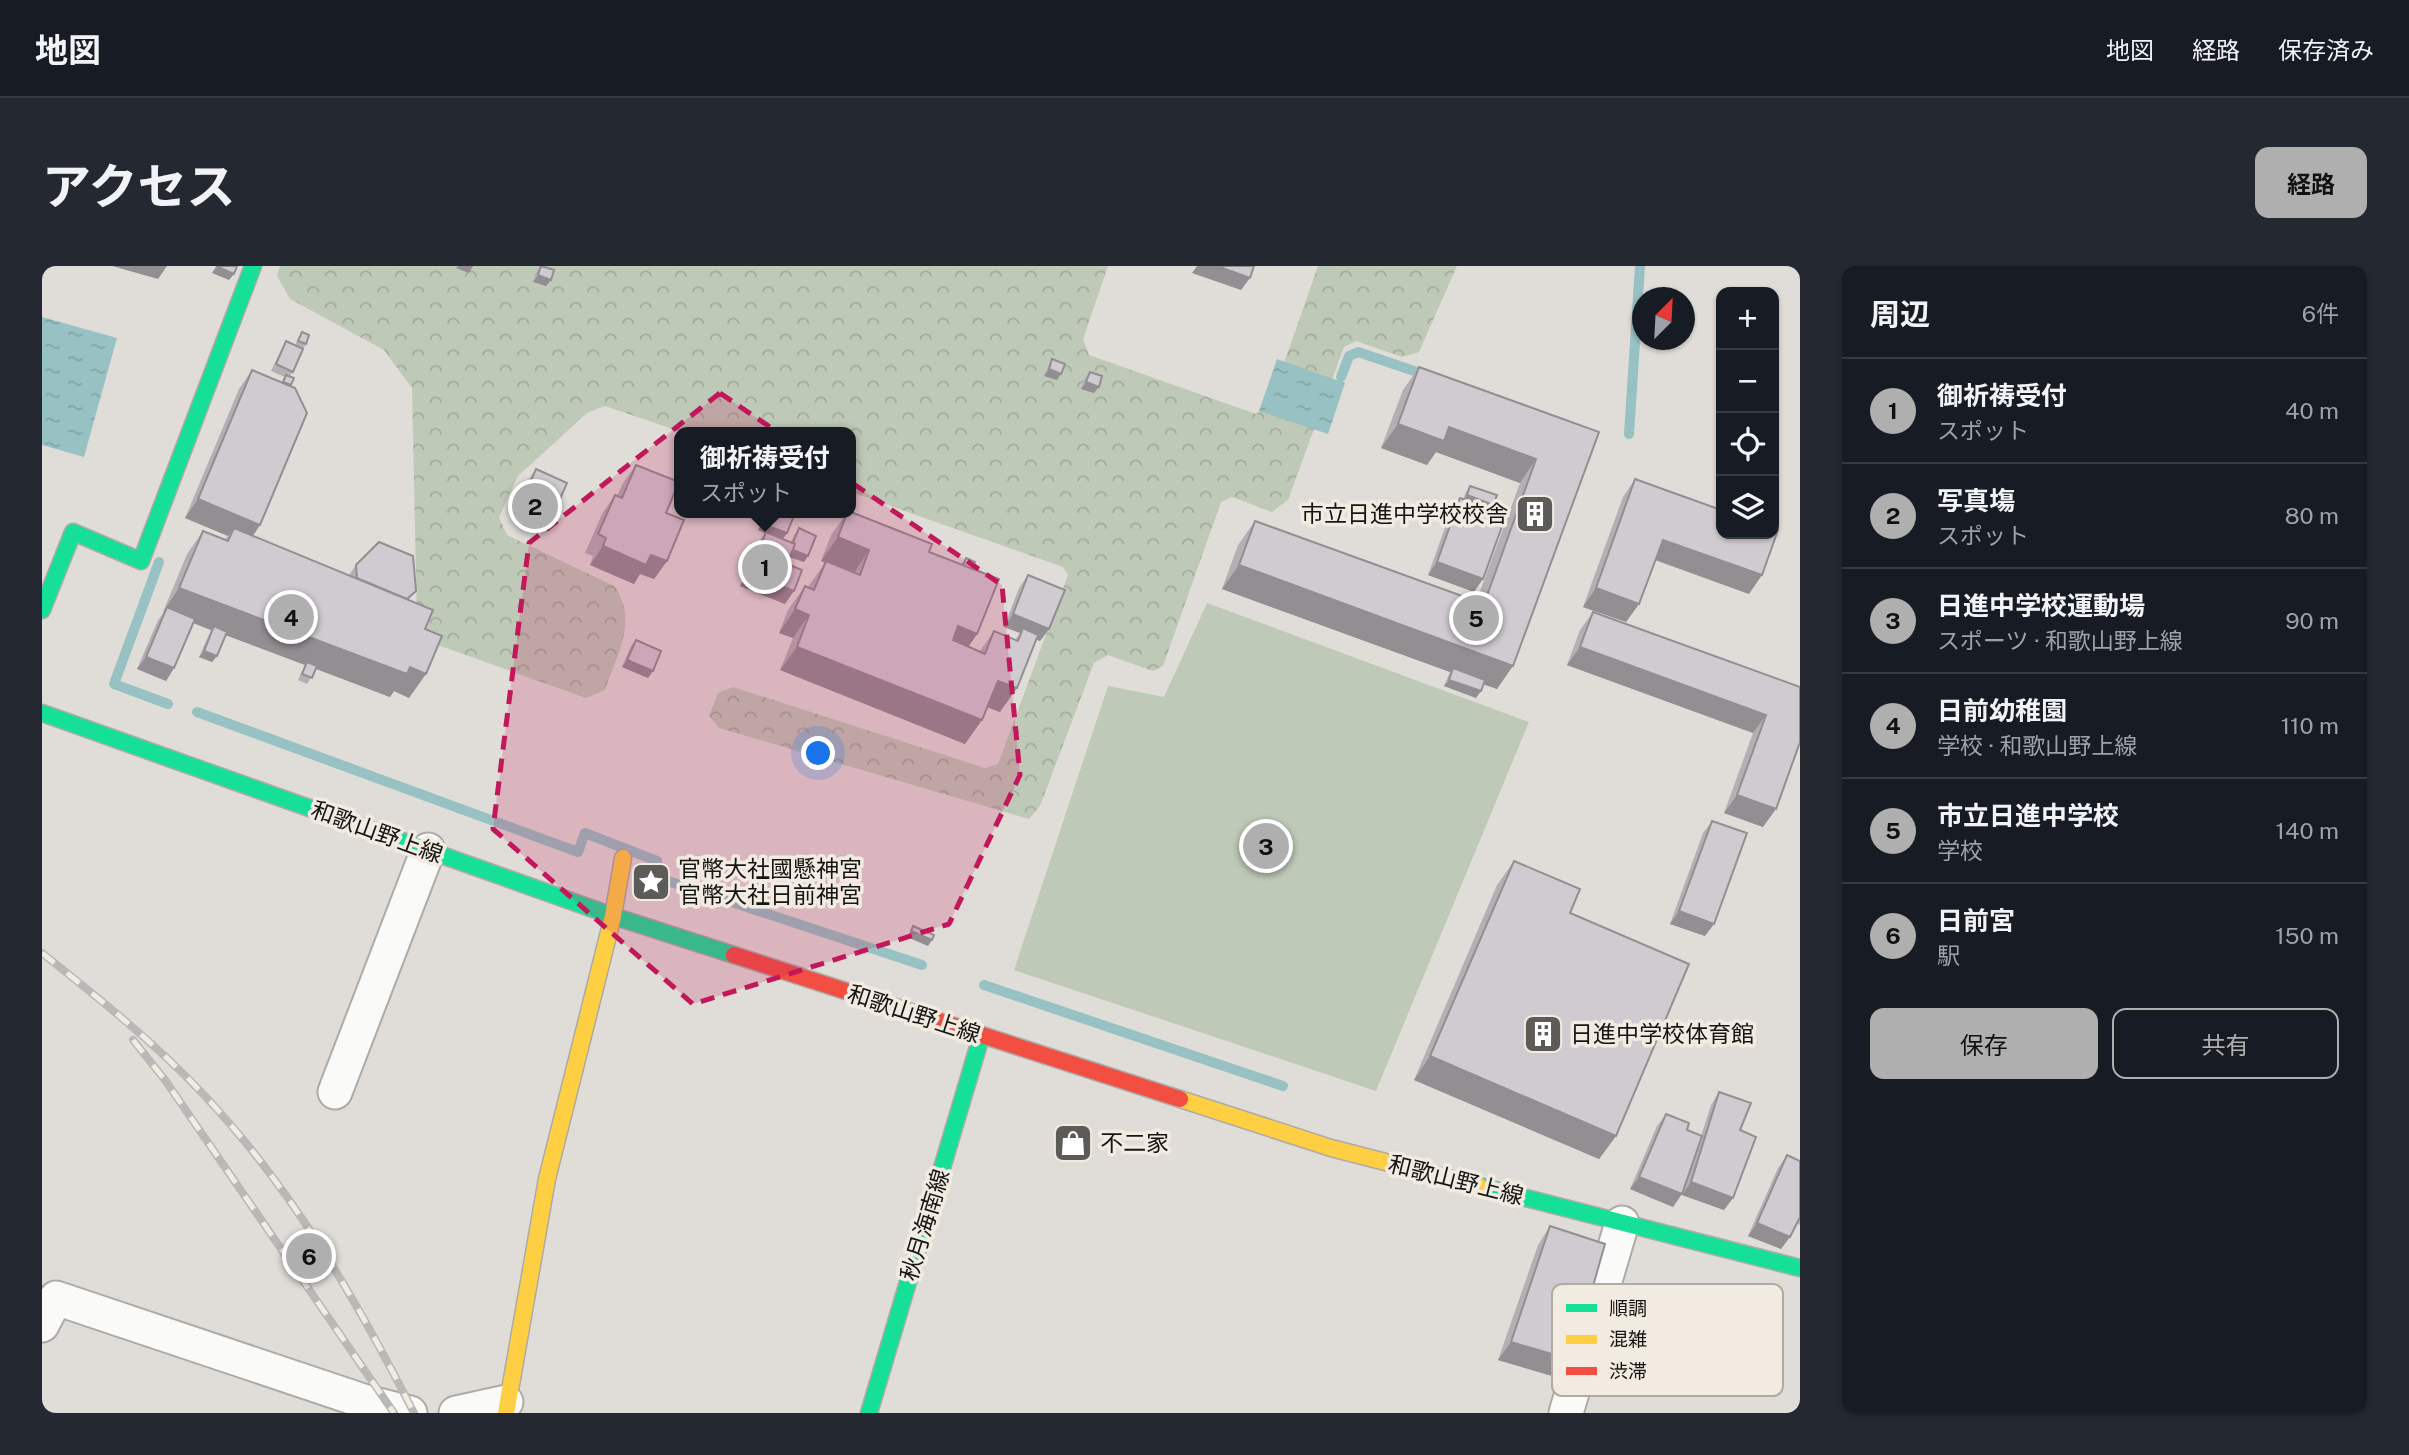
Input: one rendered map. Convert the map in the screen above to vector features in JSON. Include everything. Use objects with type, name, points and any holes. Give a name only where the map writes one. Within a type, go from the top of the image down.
[{"type":"main road","points":[[42,610],[73,532],[141,561],[253,266]]},
{"type":"main road","name":"和歌山野上線","points":[[42,713],[613,916],[1331,1148],[1800,1268]]},
{"type":"main road","points":[[506,1407],[547,1179],[613,916],[623,858]]},
{"type":"main road","name":"秋月海南線","points":[[869,1413],[981,1037]]},
{"type":"street","points":[[335,1092],[428,850]]},
{"type":"street","points":[[1604,1284],[1622,1223]]},
{"type":"street","points":[[42,1325],[57,1298],[366,1402],[410,1413]]},
{"type":"street","points":[[1566,1413],[1571,1396]]},
{"type":"street","points":[[456,1413],[506,1407]]},
{"type":"highlighted area","points":[[720,393],[1002,585],[1020,775],[949,924],[693,1004],[493,829],[529,543]]},
{"type":"green space","points":[[280,266],[1108,266],[1083,339],[1089,355],[1256,414],[1270,403],[1318,266],[1457,266],[1419,352],[1402,357],[1356,341],[1344,347],[1288,500],[1272,512],[1232,497],[1221,502],[1163,666],[1153,671],[1108,655],[1094,663],[1040,806],[1029,819],[719,728],[709,716],[718,693],[733,687],[985,768],[998,764],[1068,575],[1063,567],[856,494],[856,427],[674,427],[674,430],[605,406],[587,413],[518,476],[499,517],[507,535],[614,586],[625,612],[625,624],[620,650],[605,690],[586,698],[432,643],[417,623],[412,388],[384,350],[290,299],[277,276]]},
{"type":"green space","points":[[1207,603],[1529,722],[1376,1091],[1014,970],[1108,686],[1164,697]]},
{"type":"water","points":[[42,317],[117,338],[84,457],[42,445]]},
{"type":"water","points":[[1277,359],[1345,383],[1328,434],[1259,411]]},
{"type":"building","points":[[216,266],[237,266],[234,274]]},
{"type":"building","points":[[541,266],[554,270],[551,280],[538,275]]},
{"type":"building","points":[[1217,266],[1254,266],[1250,278]]},
{"type":"building","points":[[302,332],[309,335],[306,344],[298,341]]},
{"type":"building","points":[[286,341],[303,349],[293,372],[276,364]]},
{"type":"building","points":[[1052,359],[1065,364],[1061,374],[1049,369]]},
{"type":"building","points":[[1419,367],[1599,432],[1513,666],[1239,565],[1255,521],[1484,604],[1536,459],[1449,427],[1444,441],[1398,424]]},
{"type":"building","points":[[252,370],[295,388],[307,413],[260,525],[198,499]]},
{"type":"building","points":[[1090,372],[1102,376],[1099,387],[1086,382]]},
{"type":"building","points":[[286,375],[294,378],[291,385],[283,382]]},
{"type":"building","points":[[636,465],[674,480],[674,494],[666,513],[684,520],[667,561],[651,555],[646,565],[603,546],[606,538],[598,534],[615,495],[622,498]]},
{"type":"building","points":[[536,469],[567,483],[552,517],[521,504]]},
{"type":"building","points":[[1635,479],[1716,508],[1716,539],[1775,539],[1762,575],[1663,540],[1639,604],[1596,588]]},
{"type":"building","points":[[1470,486],[1497,495],[1493,505],[1467,495]]},
{"type":"building","points":[[1460,498],[1506,515],[1483,579],[1437,562]]},
{"type":"building","points":[[856,514],[932,544],[929,552],[999,579],[977,634],[958,626],[953,640],[985,654],[994,631],[1018,641],[1023,628],[1038,635],[1017,688],[998,681],[982,720],[797,647],[809,615],[795,609],[805,586],[814,590],[826,561],[860,575],[869,550],[838,537],[845,518],[856,518]]},
{"type":"building","points":[[765,518],[793,518],[787,533],[762,524]]},
{"type":"building","points":[[234,528],[433,610],[425,629],[442,636],[426,674],[410,667],[407,674],[179,588],[203,531],[228,541]]},
{"type":"building","points":[[799,528],[816,536],[808,556],[793,550]]},
{"type":"building","points":[[766,532],[795,544],[787,564],[802,570],[794,591],[749,574]]},
{"type":"building","points":[[379,542],[413,556],[416,591],[407,599],[357,578],[356,565]]},
{"type":"building","points":[[966,558],[975,562],[972,569],[963,565]]},
{"type":"building","points":[[1028,575],[1065,590],[1049,629],[1013,614]]},
{"type":"building","points":[[167,607],[195,619],[174,668],[146,657]]},
{"type":"building","points":[[1593,612],[1800,687],[1800,742],[1776,809],[1737,795],[1766,715],[1580,647]]},
{"type":"building","points":[[214,626],[227,632],[217,656],[204,651]]},
{"type":"building","points":[[636,640],[661,651],[653,671],[627,660]]},
{"type":"building","points":[[307,662],[317,666],[312,678],[302,674]]},
{"type":"building","points":[[1453,668],[1485,680],[1481,691],[1449,680]]},
{"type":"building","points":[[1712,821],[1747,833],[1714,924],[1679,911]]},
{"type":"building","name":"日進中学校体育館","points":[[1514,861],[1580,889],[1570,913],[1689,964],[1616,1136],[1430,1056]]},
{"type":"building","points":[[913,926],[934,935],[932,940],[911,931]]},
{"type":"building","points":[[1719,1092],[1751,1103],[1740,1130],[1756,1137],[1733,1198],[1691,1182]]},
{"type":"building","points":[[1666,1114],[1689,1123],[1687,1130],[1702,1136],[1682,1194],[1639,1177]]},
{"type":"building","points":[[1787,1155],[1800,1161],[1800,1217],[1790,1237],[1757,1223]]},
{"type":"building","points":[[1550,1226],[1605,1244],[1594,1284],[1552,1284],[1552,1354],[1511,1342]]},
{"type":"waterway","points":[[1629,434],[1640,266]]},
{"type":"waterway","points":[[1341,377],[1349,356],[1358,352],[1426,375]]},
{"type":"waterway","points":[[159,562],[114,684],[168,704]]},
{"type":"waterway","points":[[197,712],[578,852],[585,833],[657,861],[653,876],[922,965]]},
{"type":"waterway","points":[[984,985],[1283,1086]]},
{"type":"railway","points":[[42,953],[165,1056],[203,1094],[265,1167],[345,1286],[414,1413]]},
{"type":"railway","points":[[133,1040],[165,1080],[394,1413]]},
{"type":"traffic: fast","points":[[42,610],[73,532],[141,561],[253,266]]},
{"type":"traffic: fast","points":[[42,713],[613,916],[734,955]]},
{"type":"traffic: fast","points":[[869,1413],[981,1037]]},
{"type":"traffic: fast","points":[[1479,1186],[1800,1268]]},
{"type":"traffic: slow","points":[[506,1413],[547,1179],[613,916],[623,858]]},
{"type":"traffic: slow","points":[[1180,1099],[1331,1148],[1479,1186]]},
{"type":"traffic: jam","points":[[734,955],[1180,1099]]},
{"type":"place","name":"写真塲","points":[[535,506]]},
{"type":"place","name":"市立日進中学校校舎","points":[[1535,514]]},
{"type":"place","name":"御祈祷受付","points":[[765,567]]},
{"type":"place","name":"日前幼稚園","points":[[291,617]]},
{"type":"place","name":"市立日進中学校","points":[[1476,618]]},
{"type":"place","name":"日進中学校運動場","points":[[1266,846]]},
{"type":"place","name":"官幣大社國懸神宮 官幣大社日前神宮","points":[[651,882]]},
{"type":"place","name":"日進中学校体育館","points":[[1543,1034]]},
{"type":"place","name":"不二家","points":[[1073,1143]]},
{"type":"place","name":"日前宮","points":[[309,1256]]}]
